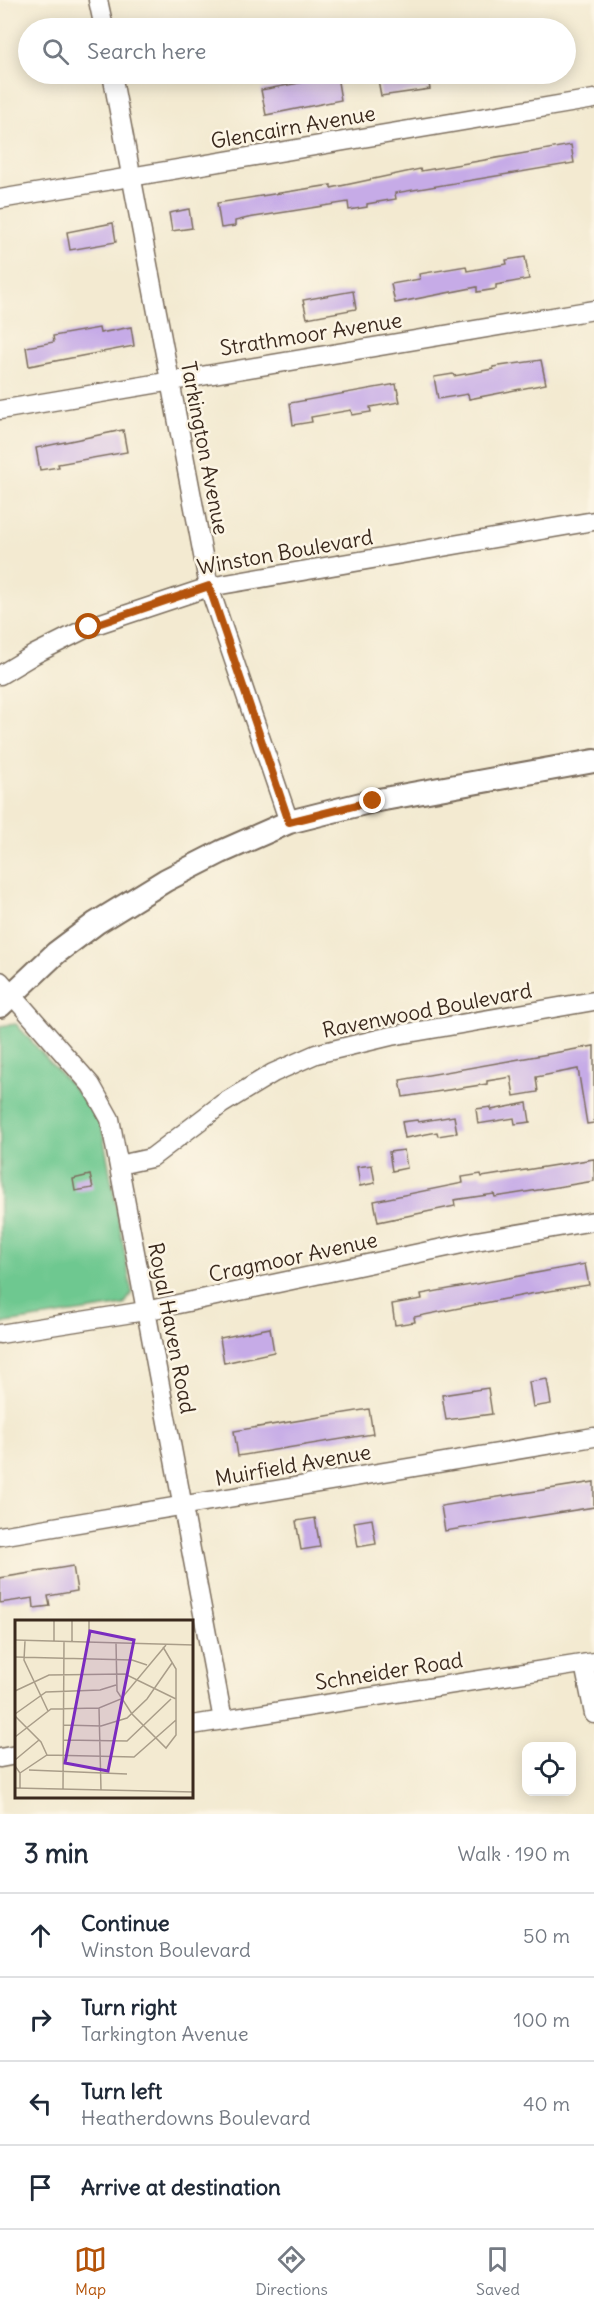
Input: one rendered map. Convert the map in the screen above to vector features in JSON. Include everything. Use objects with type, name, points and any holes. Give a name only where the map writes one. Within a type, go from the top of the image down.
[{"type":"street","points":[[98,0],[102,18]]},
{"type":"street","name":"Tarkington Avenue","points":[[114,84],[209,586],[289,822]]},
{"type":"street","name":"Glencairn Avenue","points":[[0,200],[594,99]]},
{"type":"street","name":"Strathmoor Avenue","points":[[0,410],[594,310]]},
{"type":"street","name":"Winston Boulevard","points":[[0,675],[35,654],[89,627],[209,586],[594,521]]},
{"type":"street","points":[[4,993],[96,923],[156,886],[221,852],[289,822],[373,801],[594,761]]},
{"type":"street","name":"Royal Haven Road","points":[[4,993],[91,1085],[110,1119],[223,1720]]},
{"type":"street","name":"Ravenwood Boulevard","points":[[119,1165],[152,1158],[222,1104],[273,1073],[316,1054],[391,1036],[594,1001]]},
{"type":"street","name":"Cragmoor Avenue","points":[[0,1334],[145,1311],[476,1241],[594,1221]]},
{"type":"street","name":"Muirfield Avenue","points":[[0,1536],[594,1437]]},
{"type":"street","points":[[589,1663],[594,1714]]},
{"type":"street","name":"Schneider Road","points":[[194,1725],[589,1663]]},
{"type":"street","points":[[0,1758],[15,1755]]},
{"type":"green space","points":[[16,1024],[100,1118],[132,1293],[124,1305],[0,1324],[0,1026]]},
{"type":"building","points":[[294,84],[338,84],[341,100],[266,115],[261,90]]},
{"type":"building","points":[[379,84],[429,84],[430,89],[381,96]]},
{"type":"building","points":[[571,145],[574,163],[395,193],[396,199],[367,204],[367,207],[349,210],[348,202],[248,218],[235,221],[235,226],[221,228],[217,203],[331,185],[331,188],[420,169],[421,171]]},
{"type":"building","points":[[189,209],[192,228],[172,231],[169,213]]},
{"type":"building","points":[[113,223],[116,242],[70,250],[67,232]]},
{"type":"building","points":[[525,257],[529,279],[496,285],[496,289],[477,292],[477,287],[395,303],[391,284],[420,279],[419,274],[466,266],[467,271],[507,264],[506,260]]},
{"type":"building","points":[[353,291],[356,309],[307,318],[303,300]]},
{"type":"building","points":[[131,327],[134,346],[29,366],[26,347],[54,342],[53,336],[99,328],[100,333]]},
{"type":"building","points":[[541,360],[546,384],[469,399],[468,394],[438,399],[434,377],[453,374],[454,376]]},
{"type":"building","points":[[396,384],[400,402],[370,407],[371,412],[352,415],[351,410],[311,417],[312,422],[293,425],[290,403]]},
{"type":"building","points":[[123,430],[127,452],[58,464],[59,467],[40,470],[36,448]]},
{"type":"building","points":[[594,1046],[594,1123],[587,1124],[578,1069],[536,1077],[538,1092],[514,1096],[511,1077],[487,1081],[487,1084],[403,1097],[400,1080]]},
{"type":"building","points":[[527,1103],[530,1122],[515,1124],[514,1118],[478,1124],[476,1109],[491,1107],[491,1110]]},
{"type":"building","points":[[454,1116],[457,1133],[438,1136],[437,1132],[405,1138],[402,1122],[417,1120],[418,1122]]},
{"type":"building","points":[[404,1150],[407,1168],[392,1171],[389,1152]]},
{"type":"building","points":[[594,1159],[594,1181],[495,1197],[494,1194],[454,1200],[455,1206],[378,1222],[374,1201],[463,1183],[462,1177],[481,1174],[482,1177]]},
{"type":"building","points":[[372,1165],[375,1183],[360,1186],[357,1167]]},
{"type":"building","points":[[90,1175],[93,1188],[75,1191],[73,1179]]},
{"type":"building","points":[[585,1264],[589,1285],[414,1317],[415,1322],[395,1325],[392,1304],[422,1299],[421,1294]]},
{"type":"building","points":[[270,1328],[274,1352],[224,1363],[220,1338]]},
{"type":"building","points":[[547,1379],[551,1404],[533,1407],[529,1382]]},
{"type":"building","points":[[488,1388],[492,1414],[446,1420],[442,1395]]},
{"type":"building","points":[[369,1409],[373,1434],[238,1456],[234,1431]]},
{"type":"building","points":[[594,1482],[594,1507],[445,1531],[441,1506]]},
{"type":"building","points":[[315,1518],[320,1547],[301,1550],[296,1521]]},
{"type":"building","points":[[372,1519],[376,1544],[358,1547],[354,1522]]},
{"type":"building","points":[[73,1566],[77,1591],[48,1596],[50,1606],[34,1608],[33,1598],[0,1603],[0,1578]]},
{"type":"route","points":[[89,627],[209,586],[289,822],[373,801]]}]
